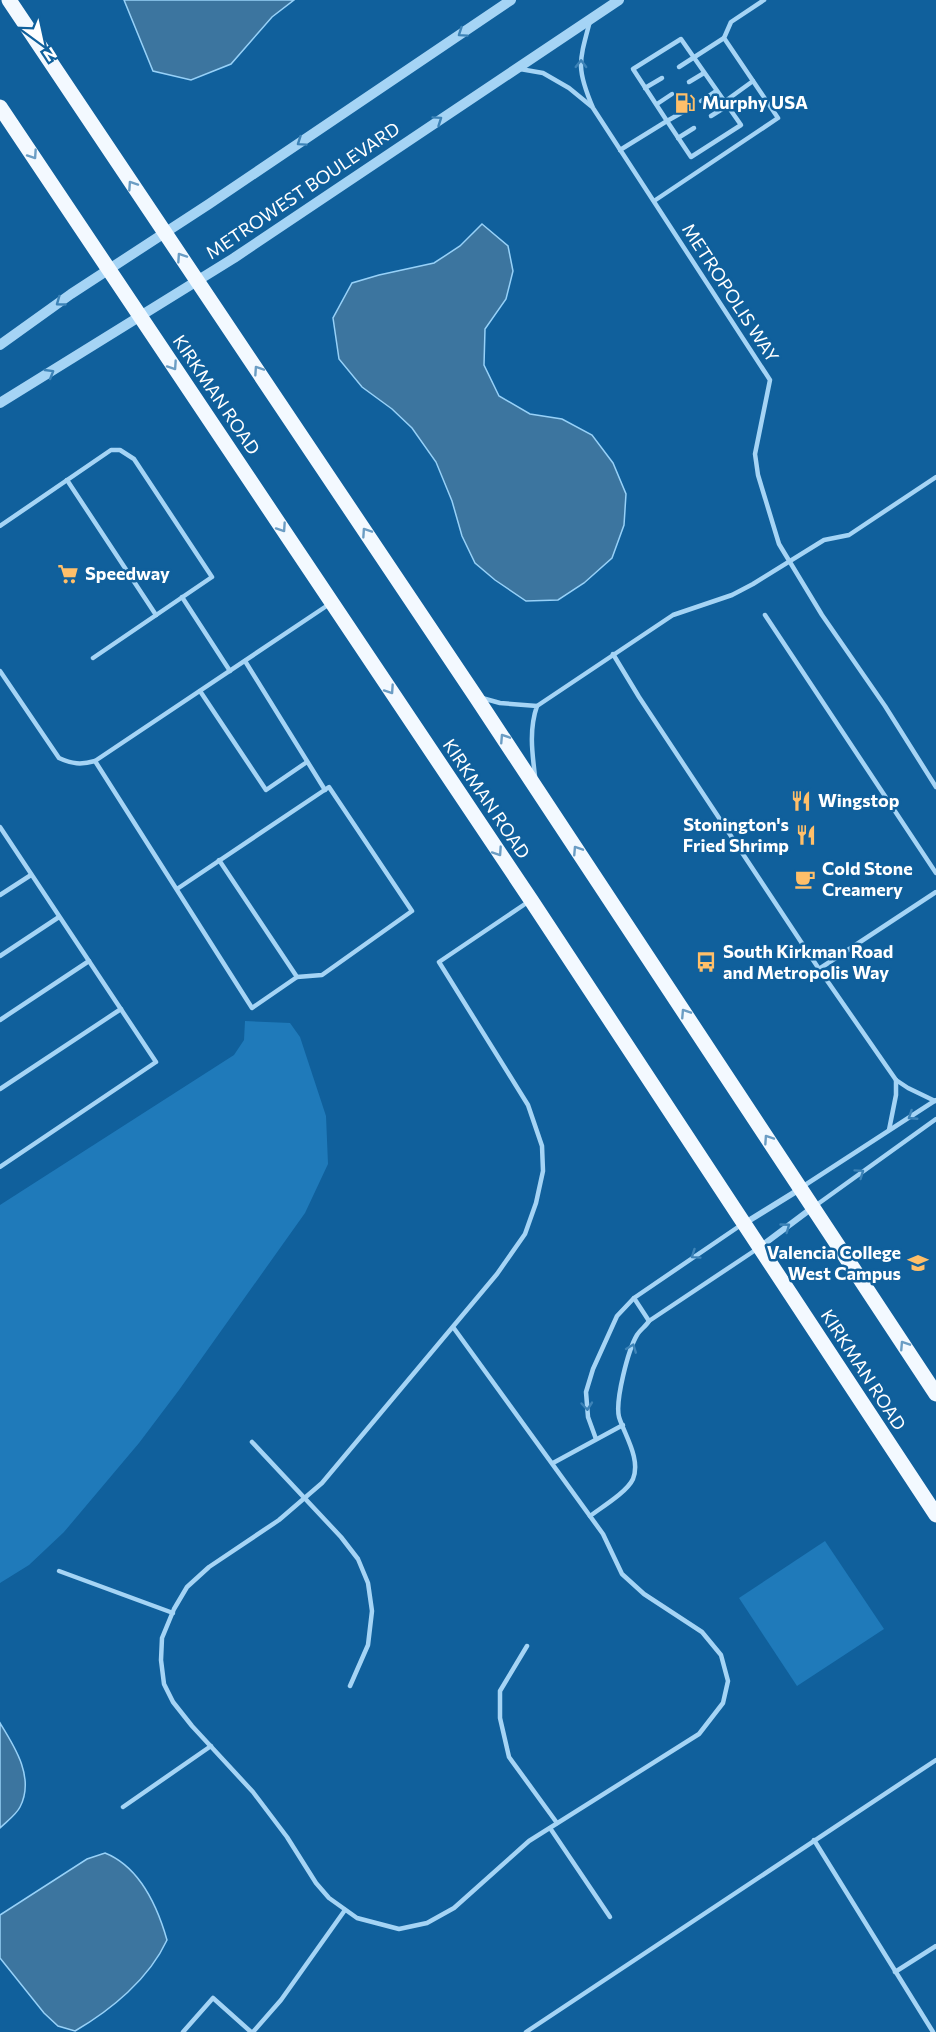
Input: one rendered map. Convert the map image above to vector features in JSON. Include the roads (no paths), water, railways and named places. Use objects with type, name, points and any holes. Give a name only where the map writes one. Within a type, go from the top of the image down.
[{"type":"main road","points":[[9,0],[536,787],[936,1394]]},
{"type":"main road","name":"KIRKMAN ROAD","points":[[0,106],[531,900],[936,1515]]},
{"type":"street","points":[[0,345],[109,269],[511,0]]},
{"type":"street","name":"METROWEST BOULEVARD","points":[[0,403],[197,281],[619,0]]},
{"type":"street","points":[[744,1223],[800,1188]]},
{"type":"street","points":[[759,1247],[813,1208]]},
{"type":"lane","points":[[680,67],[724,38],[730,22],[764,0]]},
{"type":"lane","points":[[591,19],[581,55],[580,68],[582,83],[593,108]]},
{"type":"lane","points":[[654,201],[778,118],[724,38]]},
{"type":"lane","points":[[681,39],[704,73],[741,125],[691,157],[633,69],[681,39]]},
{"type":"lane","points":[[516,68],[543,73],[569,88],[593,108]]},
{"type":"lane","points":[[690,82],[704,73]]},
{"type":"lane","points":[[645,88],[662,78]]},
{"type":"lane","points":[[711,116],[753,81]]},
{"type":"lane","points":[[701,100],[716,91]]},
{"type":"lane","points":[[657,104],[672,94]]},
{"type":"lane","name":"METROPOLIS WAY","points":[[593,108],[770,380],[755,454],[758,475],[779,544],[822,615],[885,706],[936,787]]},
{"type":"lane","points":[[620,150],[683,112]]},
{"type":"lane","points":[[678,138],[694,128]]},
{"type":"lane","points":[[0,526],[111,450],[120,450],[134,459],[212,577],[93,658]]},
{"type":"lane","points":[[536,787],[532,746],[533,718],[537,706],[673,615],[732,595],[824,540],[849,535],[936,477]]},
{"type":"lane","points":[[67,480],[156,615]]},
{"type":"lane","points":[[182,597],[230,671]]},
{"type":"lane","points":[[0,671],[59,758],[69,763],[82,764],[95,760],[332,602]]},
{"type":"lane","points":[[765,615],[936,873]]},
{"type":"lane","points":[[614,654],[639,697],[819,969],[896,1080],[935,1101]]},
{"type":"lane","points":[[245,662],[325,790]]},
{"type":"lane","points":[[200,691],[266,790],[307,762]]},
{"type":"lane","points":[[476,697],[500,703],[537,706]]},
{"type":"lane","points":[[95,760],[252,1008],[297,977],[322,975],[412,911],[329,787],[177,889]]},
{"type":"lane","points":[[0,827],[156,1062],[0,1167]]},
{"type":"lane","points":[[219,860],[297,977]]},
{"type":"lane","points":[[0,895],[31,874]]},
{"type":"lane","points":[[819,969],[936,892]]},
{"type":"lane","points":[[453,1327],[603,1534],[622,1574],[644,1594],[702,1632],[721,1655],[728,1681],[723,1703],[699,1734],[529,1841],[454,1908],[427,1923],[399,1929],[357,1918],[329,1898],[316,1883],[287,1837],[253,1792],[173,1702],[164,1684],[161,1660],[162,1638],[172,1612],[187,1587],[208,1567],[279,1520],[322,1483],[497,1274],[525,1234],[536,1203],[543,1171],[542,1146],[528,1105],[439,962],[502,922],[531,900]]},
{"type":"lane","points":[[0,956],[59,916]]},
{"type":"lane","points":[[0,1020],[89,961]]},
{"type":"lane","points":[[0,1089],[120,1009]]},
{"type":"lane","points":[[889,1131],[896,1095],[896,1080]]},
{"type":"lane","points":[[800,1188],[935,1101]]},
{"type":"lane","points":[[813,1208],[936,1119]]},
{"type":"lane","points":[[596,1439],[588,1417],[586,1392],[617,1316],[634,1298],[744,1223]]},
{"type":"lane","points":[[590,1516],[632,1481],[635,1469],[631,1448],[618,1414],[624,1370],[637,1335],[649,1321],[759,1247]]},
{"type":"lane","points":[[634,1298],[649,1321]]},
{"type":"lane","points":[[553,1463],[623,1425]]},
{"type":"lane","points":[[252,1442],[358,1558],[368,1583],[372,1611],[368,1645],[350,1686]]},
{"type":"lane","points":[[59,1571],[172,1612]]},
{"type":"lane","points":[[527,1646],[500,1691],[500,1718],[509,1757],[558,1823]]},
{"type":"lane","points":[[123,1807],[211,1746]]},
{"type":"lane","points":[[526,2032],[936,1760]]},
{"type":"lane","points":[[550,1828],[610,1917]]},
{"type":"lane","points":[[814,1840],[933,2032]]},
{"type":"lane","points":[[183,2032],[213,1998],[252,2032],[281,2000],[345,1910]]},
{"type":"lane","points":[[895,1972],[936,1946]]},
{"type":"place","name":"Murphy USA","points":[[685,103]]},
{"type":"place","name":"Speedway","points":[[68,574]]},
{"type":"place","name":"Wingstop","points":[[801,801]]},
{"type":"place","name":"Stonington's Fried Shrimp","points":[[806,835]]},
{"type":"place","name":"Cold Stone Creamery","points":[[805,879]]},
{"type":"place","name":"South Kirkman Road and Metropolis Way","points":[[706,962]]},
{"type":"place","name":"Valencia College West Campus","points":[[918,1263]]}]
